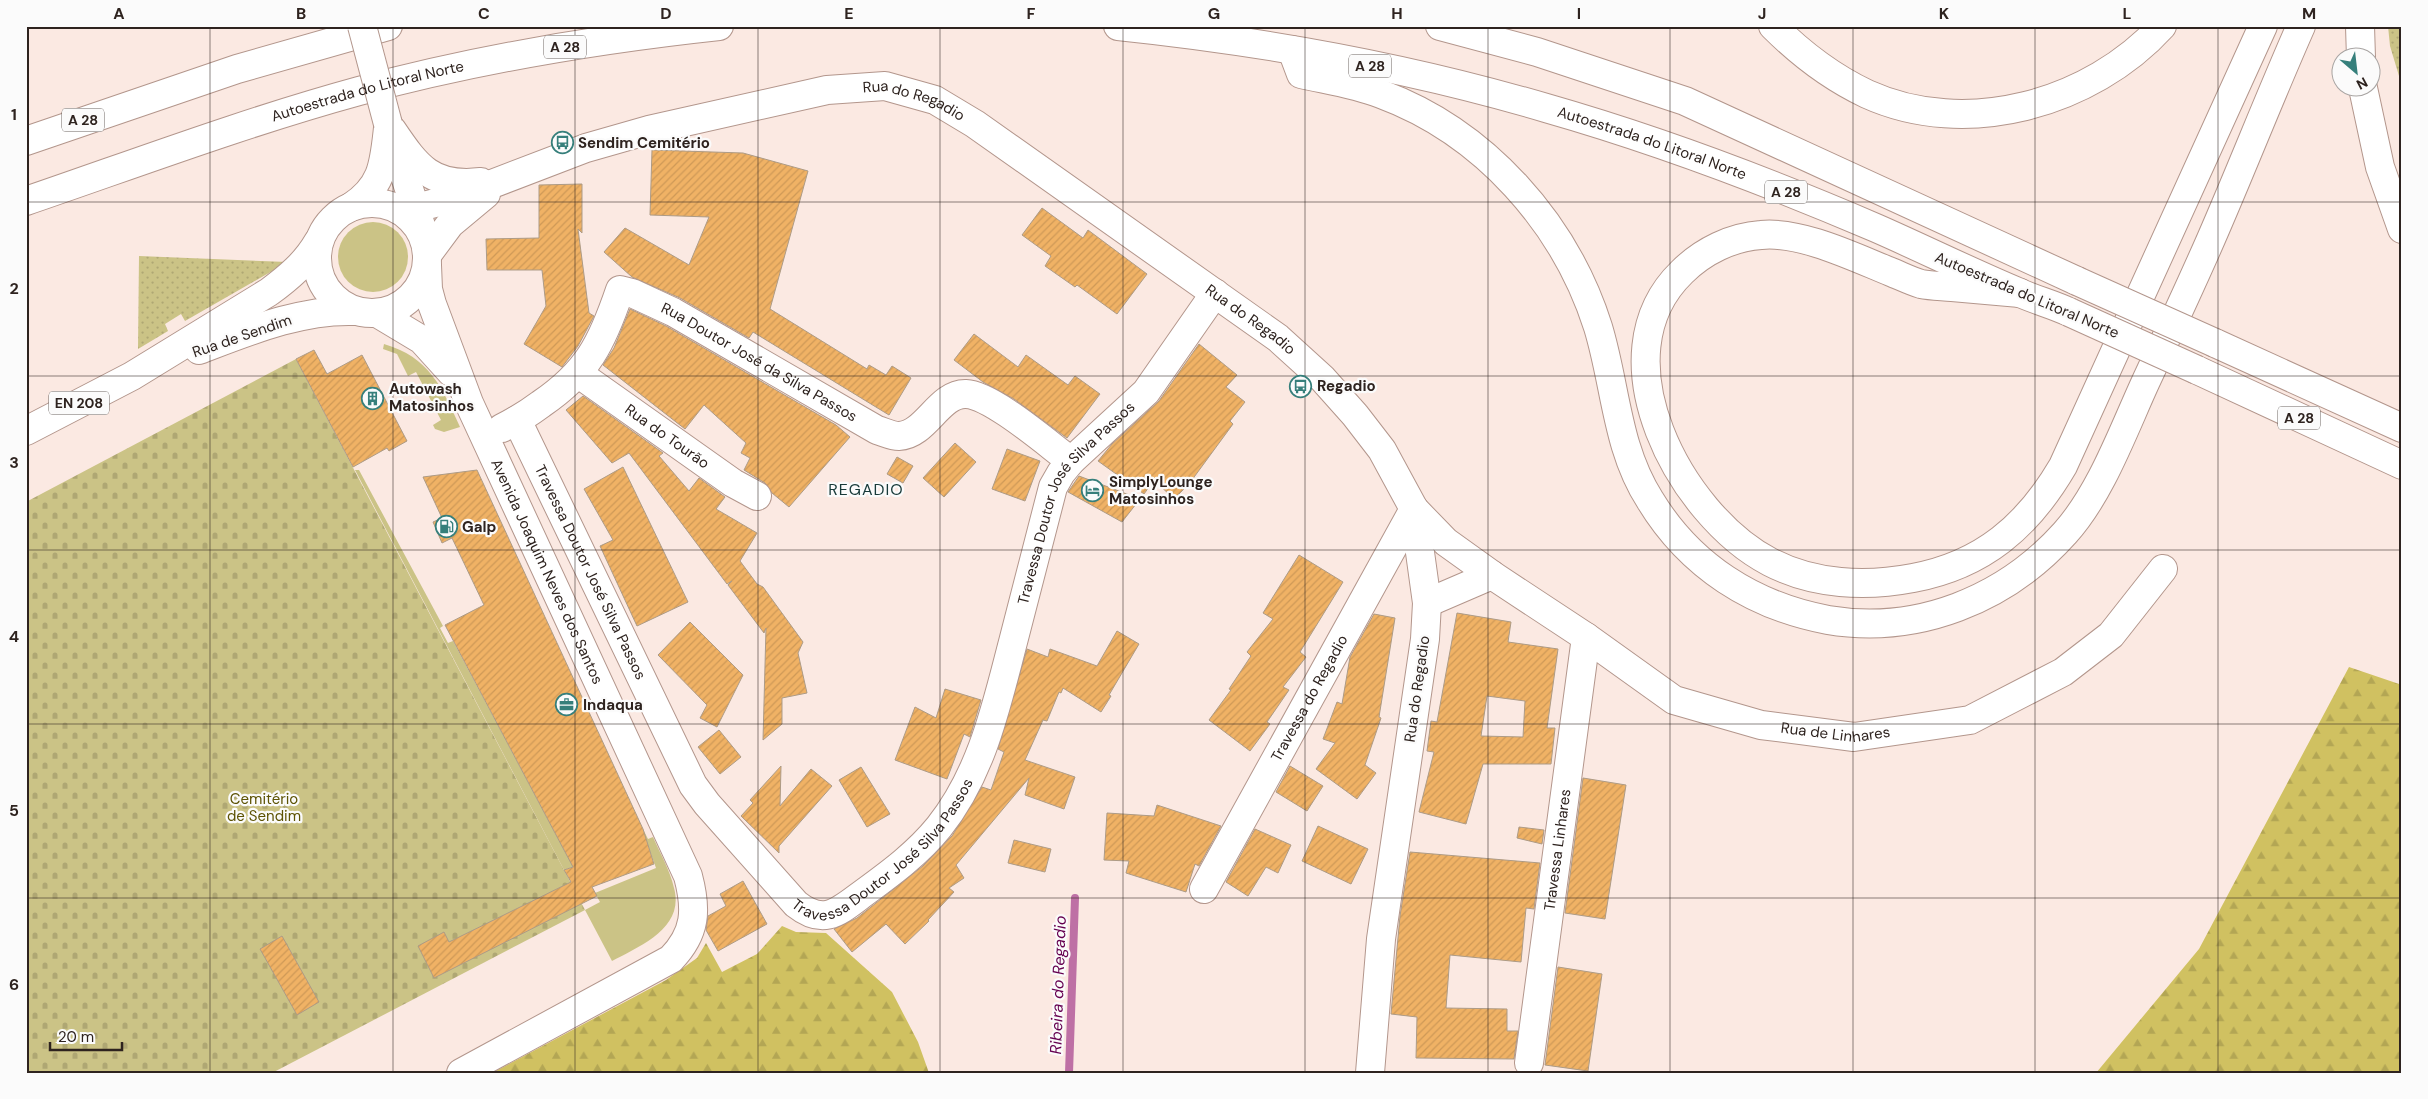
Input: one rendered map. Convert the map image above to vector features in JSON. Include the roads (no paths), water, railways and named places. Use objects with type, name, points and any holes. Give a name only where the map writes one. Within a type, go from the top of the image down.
[{"type":"main road","points":[[362,26],[388,124],[407,209],[426,253],[423,279],[416,292],[404,303],[392,310],[366,312],[339,304],[327,292],[319,276],[318,242],[325,228],[336,215],[366,202],[383,203],[407,209]]},
{"type":"main road","name":"A 28","points":[[26,140],[237,69],[388,26]]},
{"type":"main road","name":"Autoestrada do Litoral Norte","points":[[26,201],[308,105],[413,78],[575,46],[719,26]]},
{"type":"main road","name":"Autoestrada do Litoral Norte","points":[[1118,26],[1197,35],[1292,50],[1448,83],[1546,108],[1672,149],[1876,228],[2020,293],[2069,312],[2402,465]]},
{"type":"main road","name":"Autoestrada do Litoral Norte","points":[[1440,26],[1537,52],[1685,101],[2402,428]]},
{"type":"main road","points":[[1772,26],[1817,66],[1869,95],[1919,109],[1969,114],[2011,109],[2056,97],[2078,87],[2137,52],[2162,26]]},
{"type":"main road","points":[[2020,293],[1920,284],[1799,238],[1763,234],[1737,240],[1713,249],[1685,268],[1671,282],[1655,308],[1649,324],[1645,356],[1645,376],[1651,403],[1668,449],[1680,472],[1700,502],[1736,540],[1771,563],[1819,579],[1854,584],[1882,583],[1930,575],[1978,556],[2019,526],[2040,501],[2063,466],[2263,26]]},
{"type":"main road","points":[[1292,50],[1301,74],[1363,88],[1383,95],[1420,112],[1461,137],[1487,158],[1536,210],[1565,255],[1590,308],[1598,330],[1618,424],[1631,464],[1659,514],[1685,546],[1704,564],[1735,587],[1765,602],[1799,614],[1846,623],[1868,624],[1888,623],[1931,616],[1979,600],[2016,578],[2036,562],[2077,518],[2108,464],[2195,275],[2301,26]]},
{"type":"main road","points":[[2360,26],[2361,48]]},
{"type":"main road","name":"Rua do Regadio","points":[[407,209],[458,197],[586,148],[649,130],[827,90],[885,86],[935,100],[975,124],[1278,338],[1322,378],[1382,450],[1414,508],[1427,604],[1425,639],[1381,939],[1370,1073]]},
{"type":"main road","points":[[2365,98],[2380,167],[2402,229]]},
{"type":"main road","points":[[351,207],[373,189],[379,178],[386,150],[388,124]]},
{"type":"main road","name":"Rua do Regadio","points":[[388,124],[422,170],[437,179],[458,183],[512,177]]},
{"type":"main road","points":[[26,209],[127,166]]},
{"type":"main road","name":"Rua do Regadio","points":[[426,253],[459,214],[512,177]]},
{"type":"main road","name":"Rua de Sendim","points":[[26,431],[132,376],[269,292],[287,279],[305,261],[318,242]]},
{"type":"main road","name":"Avenida Joaquim Neves dos Santos","points":[[426,253],[428,289],[432,304],[469,403],[688,876],[694,912],[690,932],[682,947],[671,959],[461,1073]]},
{"type":"main road","name":"Rua Doutor José da Silva Passos","points":[[484,436],[517,420],[561,390],[579,374],[595,351],[607,327],[620,290],[632,293],[673,312],[877,430],[900,436],[912,431],[956,395],[967,394],[1011,415],[1071,462]]},
{"type":"main road","name":"Travessa Doutor José Silva Passos","points":[[517,420],[693,785],[706,804],[796,904],[816,916],[828,916],[849,904],[910,858],[939,828],[958,800],[985,746],[1053,487],[1061,473],[1071,462],[1146,392],[1215,293]]},
{"type":"main road","name":"Rua de Sendim","points":[[26,446],[98,408],[132,376],[271,324],[332,310],[366,312]]},
{"type":"main road","name":"Avenida Joaquim Neves dos Santos","points":[[366,312],[409,331],[435,352],[455,378],[469,403]]},
{"type":"main road","name":"Rua do Tourão","points":[[579,374],[733,483],[757,496]]},
{"type":"main road","name":"Rua de Linhares","points":[[1414,508],[1446,542],[1586,637],[1674,700],[1762,725],[1854,737],[1970,720],[2063,672],[2111,634],[2163,569]]},
{"type":"main road","name":"Travessa do Regadio","points":[[1204,890],[1414,508]]},
{"type":"main road","points":[[1427,604],[1492,575]]},
{"type":"main road","name":"Travessa Linhares","points":[[1529,1063],[1586,637]]},
{"type":"waterway","name":"Ribeira do Regadio","points":[[1069,1073],[1075,898]]},
{"type":"place","name":"Sendim Cemitério","points":[[562,143]]},
{"type":"place","name":"Regadio","points":[[1301,386]]},
{"type":"place","name":"Autowash Matosinhos","points":[[373,398]]},
{"type":"place","name":"SimplyLounge Matosinhos","points":[[1093,491]]},
{"type":"place","name":"Galp","points":[[446,527]]},
{"type":"place","name":"Indaqua","points":[[567,705]]},
{"type":"district","name":"REGADIO","points":[[866,489]]},
{"type":"park label","name":"Cemitério de Sendim","points":[[264,808]]}]
